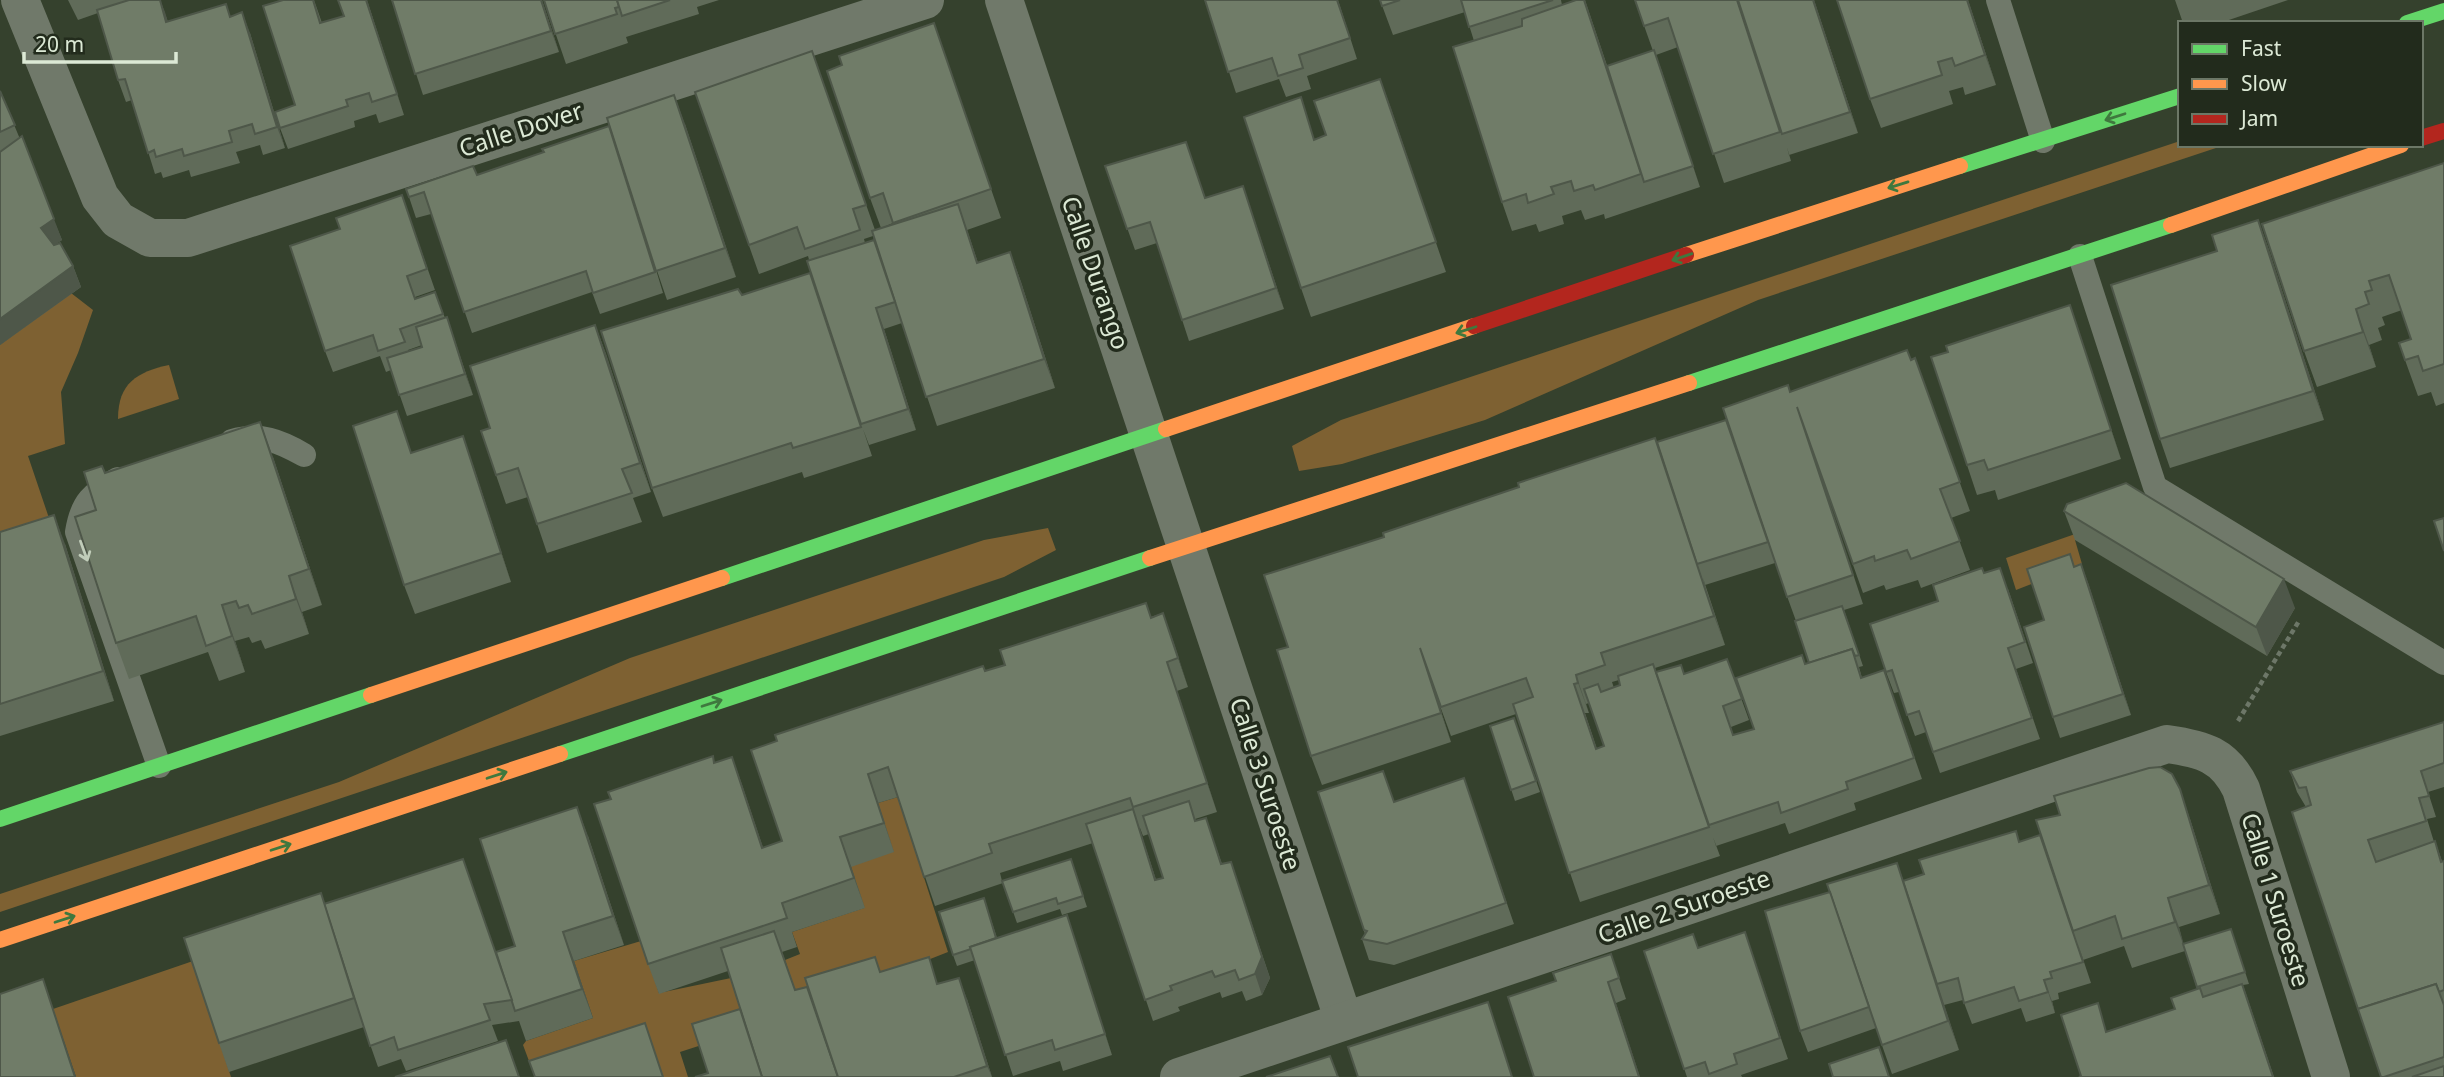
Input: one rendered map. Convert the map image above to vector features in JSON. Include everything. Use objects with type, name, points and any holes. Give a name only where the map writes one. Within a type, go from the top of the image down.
[{"type":"main road","points":[[2413,21],[2444,11]]},
{"type":"main road","points":[[0,819],[1891,187],[2178,97]]},
{"type":"main road","points":[[2423,137],[2444,131]]},
{"type":"main road","points":[[0,940],[1186,546],[2080,256],[2395,147]]},
{"type":"street","name":"Calle Dover","points":[[20,0],[100,197],[118,220],[150,238],[188,238],[925,0]]},
{"type":"street","name":"Calle Durango","points":[[1004,0],[1186,546]]},
{"type":"street","name":"Calle 3 Suroeste","points":[[1186,546],[1344,1021]]},
{"type":"street","name":"Calle 2 Suroeste","points":[[1179,1077],[2167,744],[2202,752]]},
{"type":"street","name":"Calle 1 Suroeste","points":[[2202,752],[2232,771],[2241,789],[2331,1077]]},
{"type":"lane","points":[[1998,0],[2043,141]]},
{"type":"lane","points":[[2080,256],[2155,487],[2444,663]]},
{"type":"lane","points":[[216,446],[243,438],[263,437],[281,442],[304,455]]},
{"type":"lane","points":[[140,468],[105,487],[88,500],[80,511],[77,531],[159,765]]},
{"type":"path","points":[[2202,752],[2320,587]]},
{"type":"shaded area","points":[[2178,142],[2178,147],[2219,147],[1758,300],[1485,420],[1342,464],[1299,471],[1292,446],[1341,420]]},
{"type":"shaded area","points":[[71,293],[93,310],[61,392],[65,444],[28,456],[50,521],[0,538],[0,345]]},
{"type":"shaded area","points":[[169,365],[179,399],[118,419],[121,396],[132,381],[148,371]]},
{"type":"shaded area","points":[[1048,528],[1056,550],[1004,577],[0,912],[0,894],[339,782],[630,658],[984,540]]},
{"type":"shaded area","points":[[2078,533],[2075,540],[2082,564],[2016,590],[2006,558]]},
{"type":"shaded area","points":[[898,797],[948,952],[882,978],[800,1005],[785,960],[800,954],[792,932],[864,908],[851,867],[878,803]]},
{"type":"shaded area","points":[[641,941],[659,993],[731,978],[748,1030],[680,1052],[688,1077],[535,1077],[523,1045],[526,1041],[593,1018],[574,961]]},
{"type":"shaded area","points":[[193,961],[231,1077],[76,1077],[53,1009]]},
{"type":"building","points":[[129,0],[160,0],[166,22],[226,4],[230,17],[242,12],[277,127],[255,134],[252,124],[229,131],[232,142],[184,156],[182,149],[156,157],[154,150],[148,153],[125,79],[118,80],[97,10]]},
{"type":"building","points":[[283,0],[313,0],[320,23],[344,16],[338,0],[366,0],[397,94],[372,102],[369,93],[346,100],[348,106],[280,128],[275,112],[295,105],[263,6]]},
{"type":"building","points":[[392,0],[541,0],[551,31],[415,74]]},
{"type":"building","points":[[544,0],[617,0],[619,7],[615,8],[617,14],[555,34]]},
{"type":"building","points":[[617,0],[670,0],[622,16]]},
{"type":"building","points":[[1205,0],[1337,0],[1350,38],[1299,55],[1303,68],[1278,76],[1272,58],[1228,72]]},
{"type":"building","points":[[1380,0],[1400,0],[1382,6]]},
{"type":"building","points":[[1461,0],[1553,0],[1469,27]]},
{"type":"building","points":[[1576,0],[1584,0],[1641,174],[1595,190],[1593,185],[1574,191],[1571,181],[1551,187],[1554,194],[1528,203],[1526,194],[1502,202],[1453,47],[1522,26],[1522,19]]},
{"type":"building","points":[[1635,0],[1737,0],[1780,132],[1713,154],[1668,18],[1644,26]]},
{"type":"building","points":[[1738,0],[1813,0],[1850,112],[1782,134]]},
{"type":"building","points":[[1837,0],[1967,0],[1985,55],[1955,66],[1952,58],[1938,62],[1942,75],[1870,99]]},
{"type":"building","points":[[934,23],[991,189],[893,223],[883,193],[870,198],[827,71],[842,65],[839,56]]},
{"type":"building","points":[[1654,50],[1693,166],[1644,182],[1607,66]]},
{"type":"building","points":[[812,51],[866,205],[853,209],[860,230],[805,249],[797,227],[749,245],[695,92]]},
{"type":"building","points":[[1380,79],[1436,242],[1301,288],[1244,117],[1301,97],[1314,140],[1326,135],[1314,101]]},
{"type":"building","points":[[0,91],[15,125],[0,132]]},
{"type":"building","points":[[674,95],[725,248],[656,271],[607,118]]},
{"type":"building","points":[[609,126],[655,272],[593,293],[586,271],[464,312],[424,192],[409,197],[406,189],[473,166],[477,175]]},
{"type":"building","points":[[22,136],[54,219],[41,228],[54,245],[60,243],[73,266],[0,319],[0,152]]},
{"type":"building","points":[[1186,142],[1205,198],[1243,186],[1276,288],[1182,320],[1150,222],[1127,229],[1105,166]]},
{"type":"building","points":[[2444,163],[2444,364],[2423,371],[2418,356],[2405,360],[2399,343],[2411,339],[2389,275],[2369,281],[2372,290],[2365,292],[2369,304],[2356,309],[2363,332],[2304,351],[2262,224]]},
{"type":"building","points":[[402,195],[427,269],[407,276],[415,299],[435,292],[443,314],[400,329],[405,342],[378,351],[373,335],[325,351],[290,246],[340,229],[336,218]]},
{"type":"building","points":[[958,204],[977,263],[1010,252],[1044,359],[926,397],[872,231]]},
{"type":"building","points":[[2258,220],[2313,391],[2160,439],[2111,285],[2217,251],[2212,235]]},
{"type":"building","points":[[874,240],[895,302],[876,308],[908,409],[861,424],[807,261]]},
{"type":"building","points":[[810,273],[861,427],[793,448],[791,443],[652,488],[601,331],[738,289],[742,295]]},
{"type":"building","points":[[2070,305],[2111,430],[1988,470],[1984,460],[1967,465],[1931,357],[1948,352],[1946,346]]},
{"type":"building","points":[[447,317],[465,374],[399,395],[387,358],[422,347],[416,327]]},
{"type":"building","points":[[595,325],[640,463],[622,469],[632,493],[537,524],[518,468],[496,475],[481,431],[490,428],[470,366]]},
{"type":"building","points":[[1907,350],[1911,360],[1915,358],[1960,482],[1940,489],[1960,541],[1911,559],[1907,550],[1875,561],[1874,556],[1853,564],[1797,407],[1853,575],[1787,597],[1723,408],[1788,385],[1790,392]]},
{"type":"building","points":[[397,411],[411,453],[463,436],[501,553],[404,585],[353,426]]},
{"type":"building","points":[[1726,420],[1768,542],[1697,564],[1657,442]]},
{"type":"building","points":[[260,422],[309,569],[289,576],[296,599],[252,614],[248,605],[239,608],[236,601],[222,605],[232,636],[206,646],[196,616],[116,643],[75,517],[96,510],[84,472],[102,466],[105,473]]},
{"type":"building","points":[[1655,438],[1714,616],[1601,653],[1605,665],[1576,675],[1578,683],[1574,684],[1596,749],[1604,746],[1584,689],[1598,684],[1601,692],[1620,685],[1618,676],[1653,664],[1709,827],[1569,873],[1513,704],[1533,697],[1526,678],[1441,707],[1420,648],[1441,713],[1311,756],[1277,650],[1288,647],[1264,575],[1384,537],[1383,533],[1519,487],[1518,483]]},
{"type":"building","points":[[2126,483],[2284,579],[2256,627],[2064,511],[2067,504]]},
{"type":"building","points":[[54,515],[103,671],[0,704],[0,532]]},
{"type":"building","points":[[2444,518],[2444,551],[2434,521]]},
{"type":"building","points":[[2070,554],[2074,567],[2081,564],[2123,694],[2053,717],[2024,627],[2044,620],[2027,569]]},
{"type":"building","points":[[1982,568],[1984,573],[2000,568],[2025,642],[2008,648],[2032,718],[1933,752],[1919,711],[1907,715],[1892,670],[1886,672],[1870,624],[1938,601],[1933,585]]},
{"type":"building","points":[[1146,603],[1151,618],[1163,613],[1178,658],[1167,662],[1207,783],[1133,807],[1130,798],[989,844],[992,853],[924,877],[888,767],[868,774],[884,823],[840,837],[854,878],[782,903],[787,918],[648,964],[594,804],[611,799],[608,792],[713,756],[714,763],[732,757],[762,848],[782,841],[751,750],[777,741],[775,735],[983,666],[985,671],[1005,665],[1000,650]]},
{"type":"building","points":[[1842,606],[1859,655],[1855,656],[1852,649],[1809,663],[1795,621]]},
{"type":"building","points":[[1852,649],[1861,678],[1884,670],[1914,758],[1846,782],[1848,789],[1781,813],[1778,802],[1709,825],[1656,672],[1681,665],[1684,674],[1727,659],[1742,699],[1723,706],[1733,735],[1754,729],[1736,678],[1802,655],[1805,664]]},
{"type":"building","points":[[1514,718],[1536,781],[1511,790],[1490,726]]},
{"type":"building","points":[[2444,722],[2444,763],[2421,771],[2429,796],[2419,798],[2426,821],[2368,840],[2376,862],[2435,841],[2441,862],[2444,861],[2444,990],[2439,992],[2436,984],[2358,1009],[2292,812],[2311,805],[2306,787],[2299,788],[2290,771]]},
{"type":"building","points":[[2160,767],[2172,774],[2180,789],[2209,885],[2168,898],[2175,922],[2122,939],[2115,916],[2073,931],[2036,820],[2060,815],[2054,796]]},
{"type":"building","points":[[1383,771],[1394,802],[1464,778],[1506,903],[1387,944],[1362,939],[1367,931],[1364,930],[1318,792]]},
{"type":"building","points":[[1189,801],[1195,821],[1206,818],[1221,864],[1231,862],[1262,957],[1255,974],[1239,980],[1235,970],[1215,977],[1212,971],[1170,986],[1172,990],[1145,1000],[1086,824],[1133,809],[1155,880],[1163,878],[1143,816]]},
{"type":"building","points":[[577,807],[613,916],[563,932],[582,989],[515,1011],[496,952],[515,946],[480,839]]},
{"type":"building","points":[[2016,831],[2019,842],[2040,835],[2083,962],[2050,972],[2052,978],[2044,980],[2048,992],[2019,1001],[2014,987],[1964,1003],[1958,978],[1937,984],[1903,881],[1924,874],[1919,860]]},
{"type":"building","points":[[463,859],[512,1000],[484,1004],[490,1020],[398,1050],[394,1037],[370,1046],[324,904]]},
{"type":"building","points":[[1071,859],[1083,896],[1058,904],[1056,898],[1013,912],[1002,881]]},
{"type":"building","points":[[1897,863],[1948,1021],[1882,1045],[1827,884]]},
{"type":"building","points":[[1830,892],[1869,1007],[1800,1031],[1765,911]]},
{"type":"building","points":[[321,893],[354,998],[219,1043],[184,938]]},
{"type":"building","points":[[984,898],[996,938],[953,955],[939,912]]},
{"type":"building","points":[[1067,915],[1105,1034],[1055,1050],[1052,1040],[1005,1055],[970,947]]},
{"type":"building","points":[[2231,929],[2245,972],[2197,987],[2183,944]]},
{"type":"building","points":[[774,931],[795,990],[807,987],[838,1077],[762,1077],[721,948]]},
{"type":"building","points":[[1745,932],[1780,1038],[1734,1054],[1737,1064],[1709,1074],[1705,1062],[1684,1069],[1644,951],[1693,934],[1698,948]]},
{"type":"building","points":[[1611,954],[1619,978],[1608,982],[1639,1077],[1534,1077],[1508,997],[1556,981],[1553,973]]},
{"type":"building","points":[[875,957],[880,972],[929,957],[937,984],[959,978],[987,1066],[954,1077],[838,1077],[805,978]]},
{"type":"building","points":[[43,979],[75,1077],[0,1077],[0,994]]},
{"type":"building","points":[[2242,984],[2273,1077],[2079,1077],[2081,1076],[2061,1015],[2098,1003],[2106,1032],[2175,1009],[2171,998],[2200,988],[2203,997]]},
{"type":"building","points":[[2436,984],[2444,1005],[2444,1057],[2381,1077],[2358,1009]]},
{"type":"building","points":[[1488,1002],[1512,1077],[1358,1077],[1348,1047]]},
{"type":"building","points":[[740,1009],[762,1077],[695,1077],[708,1073],[692,1024]]},
{"type":"building","points":[[645,1023],[663,1077],[535,1077],[529,1061]]},
{"type":"building","points":[[506,1040],[519,1077],[395,1077]]},
{"type":"building","points":[[1879,1047],[1889,1077],[1833,1077],[1829,1064]]},
{"type":"building","points":[[1330,1056],[1338,1077],[1266,1077]]},
{"type":"building","points":[[2444,1066],[2444,1077],[2412,1077]]},
{"type":"traffic: fast","points":[[2413,21],[2444,11]]},
{"type":"traffic: fast","points":[[1960,166],[2178,97]]},
{"type":"traffic: fast","points":[[1689,383],[2171,225]]},
{"type":"traffic: fast","points":[[722,578],[1166,429]]},
{"type":"traffic: fast","points":[[560,754],[1150,558]]},
{"type":"traffic: fast","points":[[0,819],[371,695]]},
{"type":"traffic: slow","points":[[2171,225],[2395,147]]},
{"type":"traffic: slow","points":[[1686,255],[1960,166]]},
{"type":"traffic: slow","points":[[1166,429],[1474,326]]},
{"type":"traffic: slow","points":[[1150,558],[1689,383]]},
{"type":"traffic: slow","points":[[371,695],[722,578]]},
{"type":"traffic: slow","points":[[0,940],[560,754]]},
{"type":"traffic: jam","points":[[2423,137],[2444,131]]},
{"type":"traffic: jam","points":[[1474,326],[1686,255]]}]
